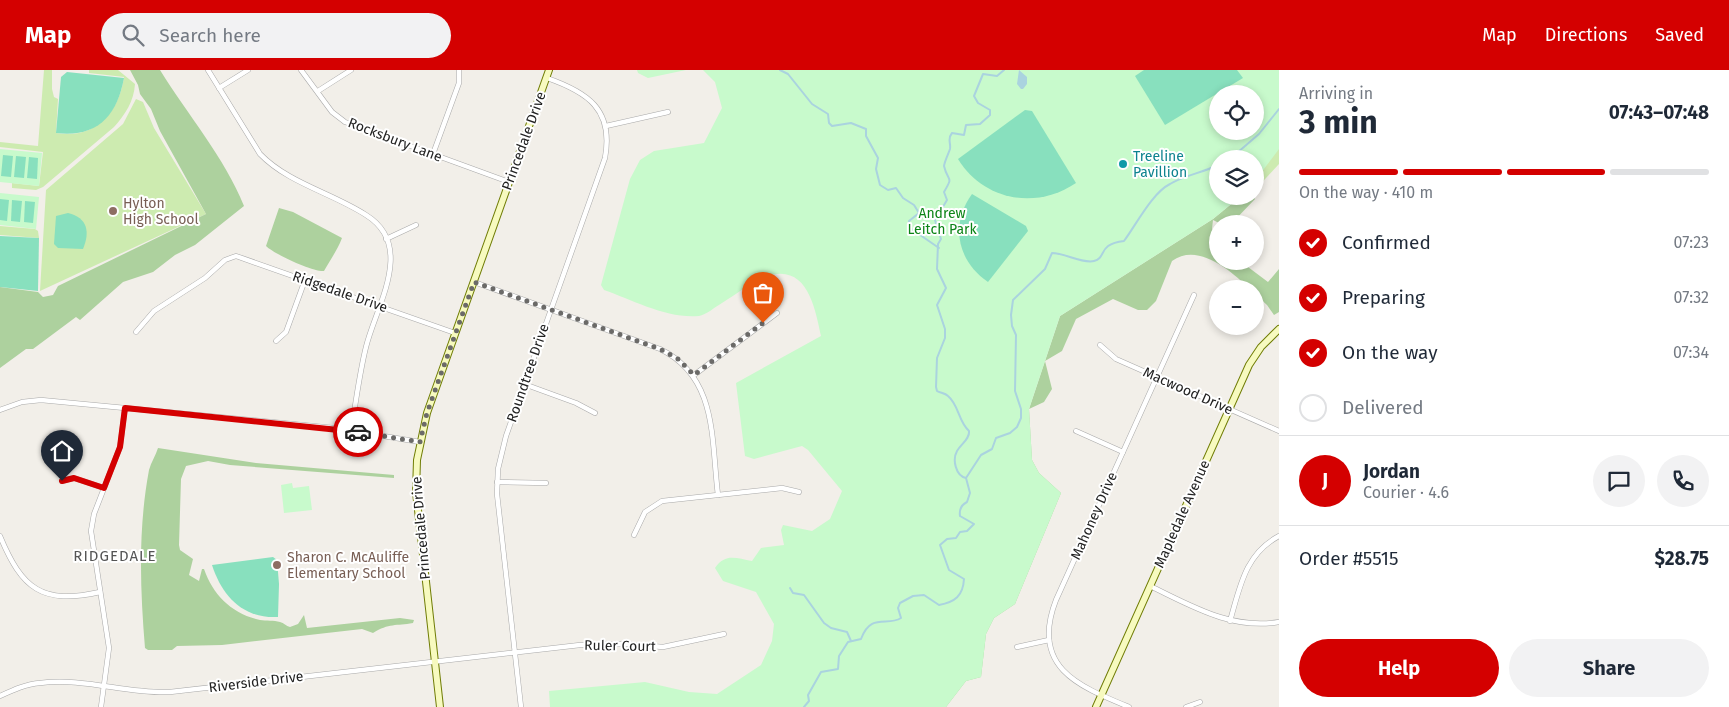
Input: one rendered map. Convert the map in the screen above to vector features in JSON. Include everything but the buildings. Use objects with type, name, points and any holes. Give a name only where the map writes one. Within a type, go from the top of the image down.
[{"type":"street","points":[[208,70],[260,154],[267,162],[284,173],[366,215],[378,226],[386,239],[391,268],[366,348],[351,430]]},
{"type":"street","points":[[219,88],[248,70]]},
{"type":"street","name":"Rocksbury Lane","points":[[301,70],[332,112],[345,122],[509,182]]},
{"type":"street","points":[[318,91],[351,70]]},
{"type":"street","points":[[433,154],[458,83],[458,70]]},
{"type":"street","name":"Princedale Drive","points":[[440,707],[416,492],[420,442],[427,413],[549,70]]},
{"type":"street","points":[[546,78],[576,89],[588,97],[601,114],[606,126],[668,112]]},
{"type":"street","name":"Roundtree Drive","points":[[521,707],[497,482],[500,455],[605,158],[606,126]]},
{"type":"street","points":[[386,239],[416,225]]},
{"type":"street","name":"Ridgedale Drive","points":[[136,332],[154,311],[206,278],[225,260],[233,256],[241,257],[456,333]]},
{"type":"street","points":[[276,341],[286,332],[305,280]]},
{"type":"street","points":[[474,282],[660,349],[678,359],[694,375],[707,403],[718,495]]},
{"type":"street","name":"Mahoney Drive","points":[[1129,707],[1080,686],[1065,674],[1055,658],[1049,640],[1049,625],[1054,606],[1194,295]]},
{"type":"street","points":[[694,375],[777,313]]},
{"type":"street","name":"Mapledale Avenue","points":[[1096,707],[1253,359],[1279,329]]},
{"type":"street","name":"Macwood Drive","points":[[1100,345],[1116,359],[1279,431]]},
{"type":"street","points":[[524,384],[576,403],[595,413]]},
{"type":"street","points":[[0,410],[14,404],[32,400],[351,430],[420,442]]},
{"type":"street","points":[[101,707],[109,648],[91,531],[94,514],[120,447],[125,408]]},
{"type":"street","points":[[1076,431],[1123,452]]},
{"type":"street","points":[[62,481],[74,478],[104,488]]},
{"type":"street","points":[[497,482],[546,483]]},
{"type":"street","points":[[634,535],[643,515],[658,503],[782,488],[798,492]]},
{"type":"street","points":[[0,536],[19,574],[39,590],[68,597],[100,592]]},
{"type":"street","points":[[1230,621],[1247,566],[1265,545],[1279,536]]},
{"type":"street","points":[[1150,586],[1230,621],[1254,624],[1279,622]]},
{"type":"street","name":"Ruler Court","points":[[515,653],[608,643],[676,646],[724,634]]},
{"type":"street","points":[[1017,647],[1049,640]]},
{"type":"street","name":"Riverside Drive","points":[[0,696],[28,685],[50,681],[135,692],[170,692],[515,653]]},
{"type":"street","points":[[1186,707],[1200,702]]},
{"type":"green space","points":[[44,70],[52,70],[52,89],[54,97],[58,99],[56,133],[70,134],[93,128],[102,121],[117,102],[124,77],[89,73],[89,70],[118,70],[135,84],[133,96],[125,113],[114,127],[43,187],[36,190],[12,188],[12,183],[39,186],[43,152],[0,147],[0,142],[38,146]]},
{"type":"green space","points":[[130,70],[160,70],[216,153],[244,206],[195,245],[175,255],[153,272],[123,282],[80,320],[76,317],[33,349],[26,349],[0,368],[0,287],[38,292],[43,297],[53,295],[58,286],[206,214],[160,131],[151,109],[140,94],[138,85]]},
{"type":"green space","points":[[637,70],[686,70],[648,78],[638,73]]},
{"type":"green space","name":"Andrew Leitch Park","points":[[703,70],[1279,70],[1279,149],[1264,169],[1264,150],[1209,150],[1209,205],[1230,205],[1218,215],[1209,215],[1209,222],[1060,316],[1029,409],[1032,460],[1039,473],[1061,493],[1015,604],[994,618],[986,634],[981,677],[966,681],[946,707],[550,707],[549,691],[645,682],[689,692],[717,694],[761,665],[772,641],[774,624],[756,592],[723,581],[715,568],[727,558],[752,561],[761,548],[784,545],[781,530],[783,525],[812,531],[830,519],[842,491],[808,450],[802,446],[754,459],[745,456],[736,383],[821,336],[812,301],[807,290],[800,282],[791,276],[781,274],[761,278],[708,313],[699,316],[675,315],[650,308],[604,290],[601,285],[630,179],[640,160],[654,151],[704,143],[722,108],[715,82]]},
{"type":"green space","points":[[1144,70],[1237,70],[1243,78],[1231,85],[1209,85],[1209,98],[1165,125],[1135,76]]},
{"type":"green space","points":[[67,72],[124,78],[121,91],[110,113],[103,122],[94,128],[70,134],[56,133],[61,77]]},
{"type":"green space","points":[[136,99],[143,102],[154,128],[206,214],[40,291],[46,190],[123,124]]},
{"type":"green space","points":[[1025,110],[1032,111],[1076,183],[1044,197],[1012,197],[996,192],[982,184],[969,173],[958,159]]},
{"type":"green space","points":[[1279,147],[1279,164],[1264,180],[1264,164]]},
{"type":"green space","points":[[0,149],[42,153],[39,186],[0,182]]},
{"type":"green space","points":[[3,155],[13,156],[11,177],[1,176]]},
{"type":"green space","points":[[16,156],[26,157],[24,178],[14,177]]},
{"type":"green space","points":[[29,157],[38,158],[37,179],[27,178]]},
{"type":"green space","points":[[0,193],[39,197],[36,229],[0,225]]},
{"type":"green space","points":[[972,194],[1026,226],[1028,231],[988,282],[969,264],[960,241],[961,217]]},
{"type":"green space","points":[[0,199],[9,200],[7,221],[0,220]]},
{"type":"green space","points":[[12,200],[22,201],[20,222],[11,221]]},
{"type":"green space","points":[[25,201],[35,202],[33,223],[24,222]]},
{"type":"green space","points":[[1230,205],[1249,205],[1240,215],[1218,215]]},
{"type":"green space","points":[[279,208],[293,212],[342,238],[324,271],[311,269],[294,262],[266,246]]},
{"type":"green space","points":[[68,213],[80,218],[86,226],[87,231],[83,249],[58,248],[54,244],[56,216]]},
{"type":"green space","points":[[1209,222],[1209,259],[1192,255],[1182,256],[1172,261],[1156,301],[1147,310],[1138,310],[1113,299],[1076,319],[1062,351],[1045,361],[1060,316]]},
{"type":"green space","points":[[0,226],[35,229],[38,231],[39,238],[0,235]]},
{"type":"green space","points":[[0,236],[39,238],[38,291],[0,287]]},
{"type":"green space","points":[[1279,269],[1279,312],[1274,315],[1264,302],[1264,280],[1240,280],[1228,270],[1252,270],[1268,282]]},
{"type":"green space","points":[[1045,361],[1052,389],[1044,402],[1029,409]]},
{"type":"green space","points":[[1029,409],[1032,460],[1039,473],[1061,493],[1015,604],[994,618],[986,634],[981,677],[966,681],[946,707],[889,707],[1022,430]]},
{"type":"green space","points":[[158,448],[256,463],[394,475],[394,478],[230,465],[208,461],[186,466],[181,479],[179,545],[180,550],[193,559],[189,575],[199,581],[202,569],[204,569],[218,595],[232,608],[250,617],[260,620],[278,621],[290,627],[298,624],[304,615],[307,628],[400,618],[414,620],[413,623],[388,626],[373,633],[362,629],[222,645],[177,646],[172,650],[148,650],[145,648],[141,581],[143,514],[149,470]]},
{"type":"green space","points":[[292,483],[293,488],[309,486],[312,510],[284,513],[281,485]]},
{"type":"green space","points":[[273,557],[277,560],[279,584],[278,617],[266,617],[244,610],[228,596],[212,565]]},
{"type":"water","points":[[1019,70],[1027,77],[1027,84],[1023,89],[1017,84]]},
{"type":"waterway","points":[[780,70],[788,74],[812,104],[828,114],[829,123],[832,126],[851,123],[866,129],[866,136],[878,158],[876,169],[880,185],[888,190],[896,188],[903,198],[914,205],[919,213],[909,221],[910,228],[939,248]]},
{"type":"waterway","points":[[804,707],[809,701],[808,695],[821,672],[838,669],[839,656],[848,642],[861,639],[865,631],[874,623],[901,618],[898,608],[900,603],[913,596],[924,595],[939,605],[954,600],[962,590],[964,579],[949,570],[940,545],[947,539],[956,538],[960,532],[967,531],[974,524],[960,516],[961,507],[967,502],[970,493],[966,478],[957,471],[955,463],[957,451],[967,439],[969,431],[965,427],[952,400],[947,395],[937,391],[936,387],[937,358],[945,338],[945,329],[937,305],[946,288],[937,269],[938,244],[941,239],[935,220],[947,200],[944,192],[949,179],[944,166],[950,149],[949,139],[952,133],[964,135],[966,125],[980,124],[990,115],[990,110],[978,103],[974,96],[983,74],[997,76],[1004,70]]},
{"type":"waterway","points":[[1240,150],[1259,134],[1279,109]]},
{"type":"waterway","points":[[966,478],[981,455],[992,449],[996,438],[1010,433],[1017,427],[1021,418],[1021,409],[1015,391],[1016,335],[1012,326],[1011,315],[1013,300],[1045,269],[1052,253],[1089,262],[1098,259],[1110,245],[1124,241],[1163,188],[1182,178],[1209,169]]},
{"type":"waterway","points":[[790,588],[793,593],[804,595],[824,623],[831,628],[847,632],[851,641]]},
{"type":"way so far","points":[[358,432],[420,442],[427,413],[474,282],[660,349],[678,359],[694,375],[763,323]]},
{"type":"place","name":"Treeline Pavillion","points":[[1123,164]]},
{"type":"place","name":"Hylton High School","points":[[113,211]]},
{"type":"place","name":"Sharon C. McAuliffe Elementary School","points":[[277,565]]},
{"type":"district","name":"RIDGEDALE","points":[[115,556]]},
{"type":"route","points":[[62,481],[74,478],[104,488],[120,447],[125,408],[334,428],[358,432]]}]
